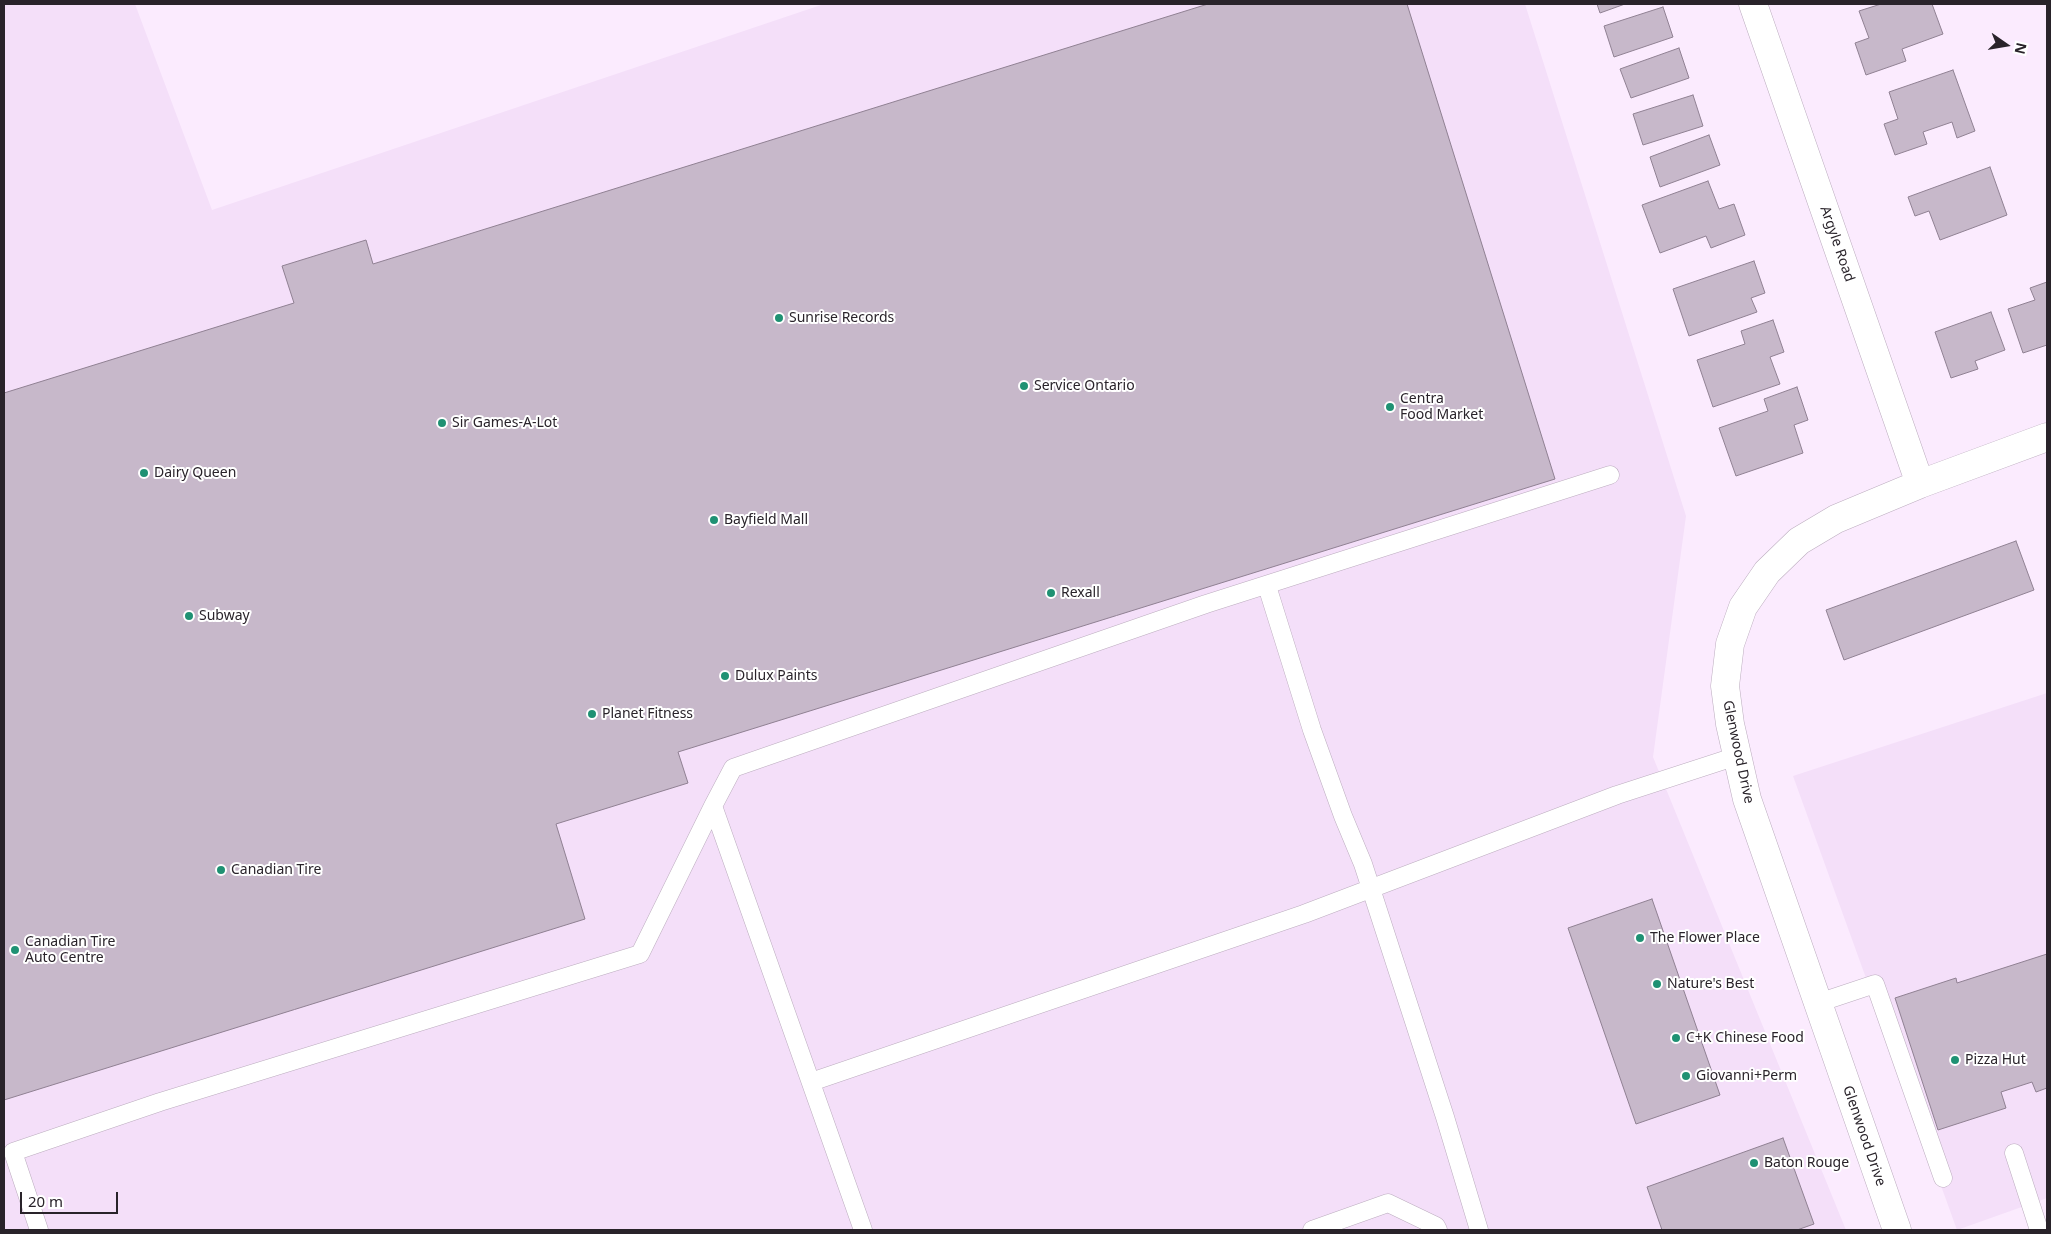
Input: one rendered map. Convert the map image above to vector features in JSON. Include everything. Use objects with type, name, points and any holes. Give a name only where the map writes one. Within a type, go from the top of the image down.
[{"type":"street","name":"Argyle Road","points":[[1753,4],[1920,484]]},
{"type":"street","name":"Glenwood Drive","points":[[1897,1230],[1747,799],[1730,724],[1725,686],[1730,644],[1743,607],[1768,572],[1799,541],[1836,519],[1920,484],[2047,438]]},
{"type":"lane","points":[[39,1230],[8,1153],[160,1102],[640,954],[712,806],[733,768],[1206,604],[1267,586],[1610,474]]},
{"type":"lane","points":[[1267,586],[1312,730],[1343,816],[1363,864],[1445,1117],[1479,1230]]},
{"type":"lane","points":[[811,1082],[1304,914],[1617,794],[1737,756]]},
{"type":"lane","points":[[712,806],[863,1230]]},
{"type":"lane","points":[[1818,1003],[1875,984],[1944,1178]]},
{"type":"lane","points":[[2014,1153],[2039,1230]]},
{"type":"lane","points":[[1312,1230],[1388,1204],[1436,1226],[1438,1230]]},
{"type":"shaded area","points":[[4,4],[135,4],[212,210],[824,4],[1525,4],[1686,516],[1653,757],[1846,1230],[4,1230]]},
{"type":"shaded area","points":[[2047,693],[2047,1198],[1957,1230],[1793,776]]},
{"type":"building","name":"Bayfield Mall","points":[[1208,4],[1407,4],[1555,479],[678,752],[688,783],[556,824],[585,919],[4,1100],[4,393],[294,303],[282,266],[366,240],[373,264]]},
{"type":"building","points":[[1597,4],[1625,4],[1600,13]]},
{"type":"building","points":[[1881,4],[1932,4],[1943,34],[1902,49],[1906,61],[1866,75],[1855,43],[1869,38],[1859,11]]},
{"type":"building","points":[[1663,7],[1673,37],[1614,57],[1604,26]]},
{"type":"building","points":[[1679,48],[1689,78],[1631,98],[1620,69]]},
{"type":"building","points":[[1953,70],[1975,131],[1957,138],[1952,122],[1923,132],[1927,144],[1895,155],[1884,124],[1898,119],[1889,92]]},
{"type":"building","points":[[1693,95],[1703,126],[1643,145],[1633,114]]},
{"type":"building","points":[[1709,135],[1720,165],[1660,187],[1650,157]]},
{"type":"building","points":[[1990,167],[2007,215],[1940,240],[1929,211],[1915,216],[1908,197]]},
{"type":"building","points":[[1708,181],[1719,209],[1734,204],[1745,235],[1711,248],[1706,236],[1660,253],[1642,205]]},
{"type":"building","points":[[1754,261],[1765,293],[1751,298],[1757,312],[1689,336],[1673,289]]},
{"type":"building","points":[[2047,282],[2047,345],[2023,353],[2008,309],[2035,300],[2030,288]]},
{"type":"building","points":[[1991,312],[2005,350],[1975,361],[1978,369],[1951,378],[1935,332]]},
{"type":"building","points":[[1773,320],[1784,352],[1770,357],[1780,384],[1713,407],[1697,360],[1745,344],[1741,331]]},
{"type":"building","points":[[1797,387],[1808,420],[1794,425],[1803,453],[1736,476],[1719,428],[1768,411],[1764,399]]},
{"type":"building","points":[[2016,541],[2034,590],[1844,660],[1826,610]]},
{"type":"building","points":[[1652,899],[1720,1095],[1636,1124],[1568,928]]},
{"type":"building","points":[[2047,954],[2047,1088],[2036,1092],[2032,1082],[2001,1092],[2006,1108],[1938,1130],[1895,998],[1956,978],[1957,983]]},
{"type":"building","name":"Baton Rouge","points":[[1783,1138],[1814,1224],[1797,1230],[1662,1230],[1647,1187]]},
{"type":"place","name":"Sunrise Records","points":[[779,318]]},
{"type":"place","name":"Service Ontario","points":[[1024,386]]},
{"type":"place","name":"Centra Food Market","points":[[1390,407]]},
{"type":"place","name":"Sir Games-A-Lot","points":[[442,423]]},
{"type":"place","name":"Dairy Queen","points":[[144,473]]},
{"type":"place","name":"Bayfield Mall","points":[[714,520]]},
{"type":"place","name":"Rexall","points":[[1051,593]]},
{"type":"place","name":"Subway","points":[[189,616]]},
{"type":"place","name":"Dulux Paints","points":[[725,676]]},
{"type":"place","name":"Planet Fitness","points":[[592,714]]},
{"type":"place","name":"Canadian Tire","points":[[221,870]]},
{"type":"place","name":"The Flower Place","points":[[1640,938]]},
{"type":"place","name":"Canadian Tire Auto Centre","points":[[15,950]]},
{"type":"place","name":"Nature's Best","points":[[1657,984]]},
{"type":"place","name":"C+K Chinese Food","points":[[1676,1038]]},
{"type":"place","name":"Pizza Hut","points":[[1955,1060]]},
{"type":"place","name":"Giovanni+Perm","points":[[1686,1076]]},
{"type":"place","name":"Baton Rouge","points":[[1754,1163]]}]
